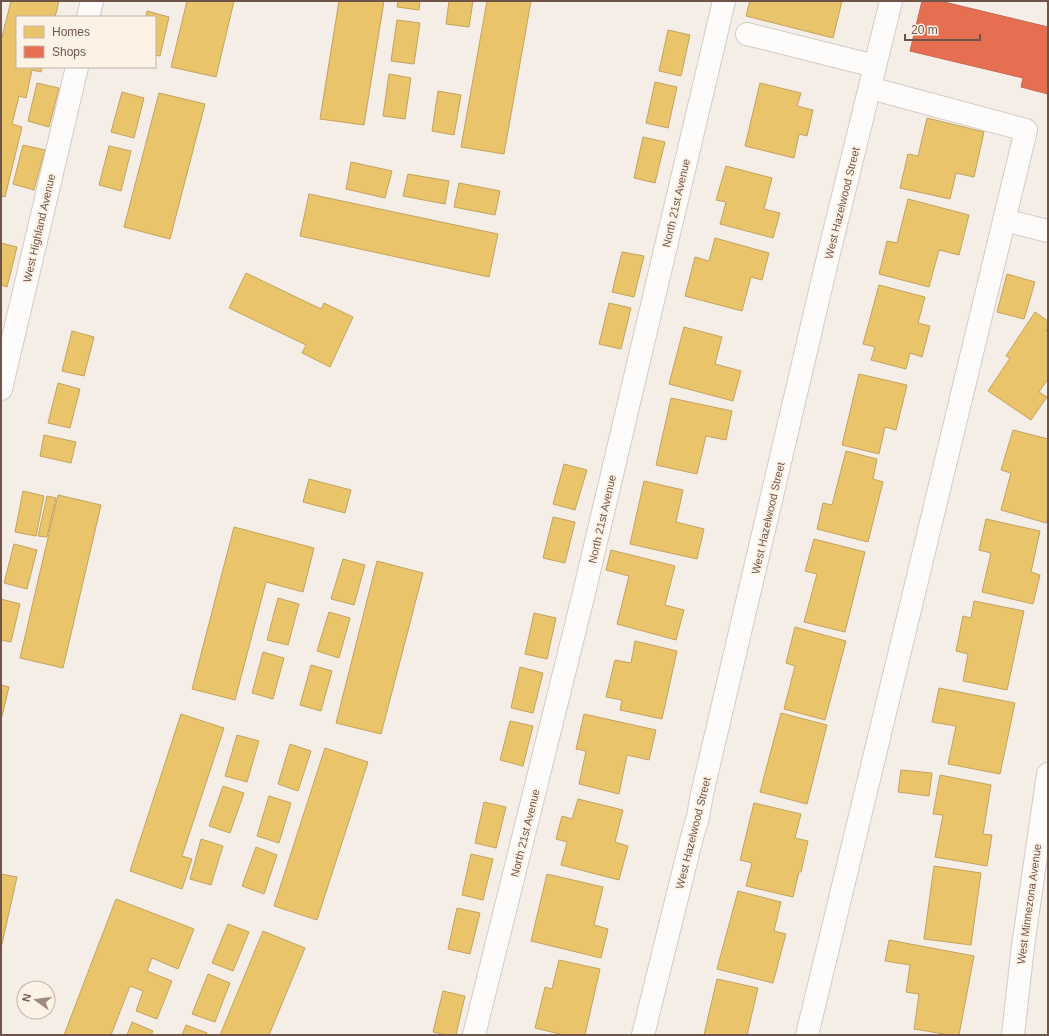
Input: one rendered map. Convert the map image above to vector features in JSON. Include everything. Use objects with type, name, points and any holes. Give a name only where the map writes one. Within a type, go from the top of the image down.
[{"type":"street","points":[[88,16],[92,1]]},
{"type":"street","name":"North 21st Avenue","points":[[474,1035],[585,589],[724,1]]},
{"type":"street","name":"West Hazelwood Street","points":[[643,1035],[698,817],[829,253],[891,1]]},
{"type":"street","points":[[747,34],[875,66]]},
{"type":"street","name":"West Highland Avenue","points":[[1,390],[77,68]]},
{"type":"street","points":[[807,1035],[1026,130],[870,88]]},
{"type":"street","points":[[1004,220],[1048,231]]},
{"type":"street","name":"West Minnezona Avenue","points":[[1013,1035],[1023,946],[1048,774]]},
{"type":"building: Homes","points":[[11,1],[59,1],[55,16],[16,16],[16,68],[42,68],[41,72],[32,70],[26,98],[19,96],[12,124],[22,127],[5,197],[1,196],[2,37]]},
{"type":"building: Homes","points":[[187,1],[234,1],[216,77],[171,67]]},
{"type":"building: Homes","points":[[339,1],[384,1],[364,125],[320,119]]},
{"type":"building: Homes","points":[[398,1],[420,1],[419,10],[397,7]]},
{"type":"building: Homes","points":[[449,1],[473,1],[469,27],[446,24]]},
{"type":"building: Homes","points":[[487,1],[531,1],[504,154],[461,147]]},
{"type":"building: Homes","points":[[750,1],[842,1],[833,38],[746,16]]},
{"type":"building: Homes","points":[[147,11],[169,17],[160,56],[156,55],[156,16],[146,16]]},
{"type":"building: Homes","points":[[397,20],[420,23],[414,64],[391,61]]},
{"type":"building: Homes","points":[[668,30],[690,35],[681,76],[659,71]]},
{"type":"building: Homes","points":[[389,74],[411,78],[405,119],[383,116]]},
{"type":"building: Homes","points":[[655,82],[677,87],[668,128],[646,123]]},
{"type":"building: Homes","points":[[37,83],[59,88],[49,127],[28,121]]},
{"type":"building: Homes","points":[[760,83],[801,93],[797,106],[813,110],[807,136],[799,134],[794,158],[745,146]]},
{"type":"building: Homes","points":[[438,91],[461,95],[454,135],[432,131]]},
{"type":"building: Homes","points":[[122,92],[144,98],[134,138],[111,132]]},
{"type":"building: Homes","points":[[159,93],[205,104],[170,239],[124,227]]},
{"type":"building: Homes","points":[[927,118],[984,132],[974,177],[956,173],[950,199],[900,188],[908,154],[918,156]]},
{"type":"building: Homes","points":[[643,137],[665,142],[655,183],[634,178]]},
{"type":"building: Homes","points":[[23,145],[45,150],[34,190],[13,184]]},
{"type":"building: Homes","points":[[109,146],[131,151],[121,191],[99,185]]},
{"type":"building: Homes","points":[[351,162],[392,171],[385,198],[346,189]]},
{"type":"building: Homes","points":[[726,166],[772,178],[764,209],[780,213],[773,238],[720,224],[726,202],[716,200]]},
{"type":"building: Homes","points":[[408,174],[449,181],[445,204],[403,196]]},
{"type":"building: Homes","points":[[459,183],[500,191],[495,215],[454,207]]},
{"type":"building: Homes","points":[[309,194],[498,234],[489,277],[300,236]]},
{"type":"building: Homes","points":[[908,199],[969,215],[959,255],[939,250],[929,287],[879,274],[887,241],[897,243]]},
{"type":"building: Homes","points":[[715,238],[769,253],[762,280],[751,277],[742,311],[685,296],[695,257],[709,261]]},
{"type":"building: Homes","points":[[1,243],[17,247],[7,287],[1,285]]},
{"type":"building: Homes","points":[[622,252],[644,256],[634,297],[612,292]]},
{"type":"building: Homes","points":[[246,273],[321,309],[324,303],[353,317],[330,367],[302,353],[306,345],[229,308]]},
{"type":"building: Homes","points":[[1007,274],[1035,282],[1024,319],[997,312]]},
{"type":"building: Homes","points":[[879,285],[925,297],[918,323],[930,326],[922,357],[910,353],[906,369],[871,360],[875,347],[863,344]]},
{"type":"building: Homes","points":[[609,303],[631,308],[621,349],[599,344]]},
{"type":"building: Homes","points":[[1035,312],[1048,321],[1048,328],[1046,331],[1048,332],[1048,379],[1039,392],[1047,397],[1031,420],[988,391],[1010,358],[1006,356]]},
{"type":"building: Homes","points":[[684,327],[722,337],[715,364],[741,371],[733,401],[669,384]]},
{"type":"building: Homes","points":[[72,331],[94,337],[84,376],[62,371]]},
{"type":"building: Homes","points":[[859,374],[907,385],[896,430],[885,427],[879,454],[842,445]]},
{"type":"building: Homes","points":[[58,383],[80,389],[70,428],[48,423]]},
{"type":"building: Homes","points":[[671,398],[732,411],[726,440],[706,436],[697,474],[656,465]]},
{"type":"building: Homes","points":[[1013,430],[1048,439],[1048,516],[1046,523],[1001,510],[1011,473],[1001,470]]},
{"type":"building: Homes","points":[[44,435],[76,442],[71,463],[40,456]]},
{"type":"building: Homes","points":[[846,451],[877,459],[873,479],[883,482],[868,542],[817,529],[823,503],[832,505]]},
{"type":"building: Homes","points":[[564,464],[587,470],[575,510],[553,504]]},
{"type":"building: Homes","points":[[309,479],[351,490],[345,513],[303,502]]},
{"type":"building: Homes","points":[[644,481],[683,490],[676,522],[704,529],[697,559],[630,544]]},
{"type":"building: Homes","points":[[23,491],[44,496],[36,536],[15,532]]},
{"type":"building: Homes","points":[[58,495],[101,505],[63,668],[20,658]]},
{"type":"building: Homes","points":[[47,496],[56,498],[47,537],[38,536]]},
{"type":"building: Homes","points":[[553,517],[575,522],[565,563],[543,558]]},
{"type":"building: Homes","points":[[986,519],[1040,531],[1031,572],[1040,575],[1033,604],[982,592],[991,553],[979,550]]},
{"type":"building: Homes","points":[[234,527],[314,548],[303,592],[266,582],[235,700],[192,689]]},
{"type":"building: Homes","points":[[814,539],[865,552],[845,632],[804,622],[817,574],[805,571]]},
{"type":"building: Homes","points":[[14,544],[37,550],[27,589],[4,583]]},
{"type":"building: Homes","points":[[611,550],[675,566],[665,605],[684,610],[676,640],[617,624],[629,576],[606,570]]},
{"type":"building: Homes","points":[[343,559],[365,565],[354,605],[331,599]]},
{"type":"building: Homes","points":[[377,561],[423,573],[381,734],[336,723]]},
{"type":"building: Homes","points":[[278,598],[299,604],[288,645],[267,640]]},
{"type":"building: Homes","points":[[1,599],[20,604],[11,642],[1,640]]},
{"type":"building: Homes","points":[[974,601],[1024,611],[1007,690],[963,681],[968,654],[956,651],[963,616],[971,618]]},
{"type":"building: Homes","points":[[329,612],[350,618],[339,658],[317,651]]},
{"type":"building: Homes","points":[[534,613],[556,618],[547,659],[525,654]]},
{"type":"building: Homes","points":[[795,627],[846,641],[825,720],[784,709],[795,666],[786,663]]},
{"type":"building: Homes","points":[[635,641],[677,651],[662,719],[620,710],[622,700],[606,697],[615,660],[631,663]]},
{"type":"building: Homes","points":[[263,652],[284,658],[273,699],[252,693]]},
{"type":"building: Homes","points":[[311,665],[332,671],[321,711],[300,705]]},
{"type":"building: Homes","points":[[520,667],[543,673],[533,713],[511,708]]},
{"type":"building: Homes","points":[[1,685],[9,687],[1,720]]},
{"type":"building: Homes","points":[[939,688],[1015,703],[1000,774],[948,764],[956,726],[932,722]]},
{"type":"building: Homes","points":[[781,713],[827,725],[807,804],[760,792]]},
{"type":"building: Homes","points":[[181,714],[224,728],[182,856],[192,859],[182,889],[130,871]]},
{"type":"building: Homes","points":[[584,714],[656,730],[649,760],[627,755],[619,794],[579,784],[586,751],[576,749]]},
{"type":"building: Homes","points":[[510,721],[533,726],[523,766],[500,760]]},
{"type":"building: Homes","points":[[237,735],[259,741],[247,782],[225,776]]},
{"type":"building: Homes","points":[[290,744],[311,751],[298,791],[278,784]]},
{"type":"building: Homes","points":[[325,748],[368,762],[317,920],[274,906]]},
{"type":"building: Homes","points":[[901,770],[932,773],[929,796],[898,792]]},
{"type":"building: Homes","points":[[940,775],[991,785],[983,834],[992,835],[987,866],[935,857],[943,815],[933,814]]},
{"type":"building: Homes","points":[[223,786],[244,793],[230,833],[209,826]]},
{"type":"building: Homes","points":[[269,796],[291,803],[279,843],[257,836]]},
{"type":"building: Homes","points":[[578,799],[623,810],[615,842],[628,846],[619,880],[561,865],[567,842],[556,839],[562,816],[572,819]]},
{"type":"building: Homes","points":[[484,802],[506,807],[496,848],[475,843]]},
{"type":"building: Homes","points":[[754,803],[801,814],[795,838],[808,841],[801,872],[799,872],[793,897],[746,886],[752,863],[740,860]]},
{"type":"building: Homes","points":[[201,839],[223,846],[211,885],[190,879]]},
{"type":"building: Homes","points":[[256,847],[277,855],[264,894],[242,886]]},
{"type":"building: Homes","points":[[471,854],[493,859],[483,900],[462,895]]},
{"type":"building: Homes","points":[[934,866],[981,873],[971,945],[924,939]]},
{"type":"building: Homes","points":[[1,874],[17,877],[1,948]]},
{"type":"building: Homes","points":[[547,874],[603,887],[594,925],[608,929],[601,958],[531,941]]},
{"type":"building: Homes","points":[[738,891],[781,902],[774,931],[786,934],[773,983],[717,969]]},
{"type":"building: Homes","points":[[116,899],[194,929],[178,969],[152,958],[147,971],[172,981],[157,1019],[136,1011],[143,991],[130,986],[111,1035],[64,1035]]},
{"type":"building: Homes","points":[[457,908],[480,913],[470,954],[448,949]]},
{"type":"building: Homes","points":[[228,924],[249,932],[233,971],[212,963]]},
{"type":"building: Homes","points":[[263,931],[305,948],[269,1035],[220,1035]]},
{"type":"building: Homes","points":[[889,940],[974,956],[959,1035],[914,1029],[919,994],[906,992],[910,965],[885,961]]},
{"type":"building: Homes","points":[[559,960],[600,969],[585,1035],[564,1035],[535,1028],[545,987],[552,989]]},
{"type":"building: Homes","points":[[208,974],[230,983],[215,1022],[192,1014]]},
{"type":"building: Homes","points":[[717,979],[758,988],[747,1035],[704,1035]]},
{"type":"building: Homes","points":[[443,991],[465,996],[456,1035],[433,1032]]},
{"type":"building: Homes","points":[[132,1022],[153,1031],[151,1035],[127,1035]]},
{"type":"building: Homes","points":[[186,1025],[207,1033],[206,1035],[182,1035]]},
{"type":"building: Shops","points":[[922,1],[940,1],[1048,27],[1048,94],[1021,87],[1023,78],[910,51]]}]
